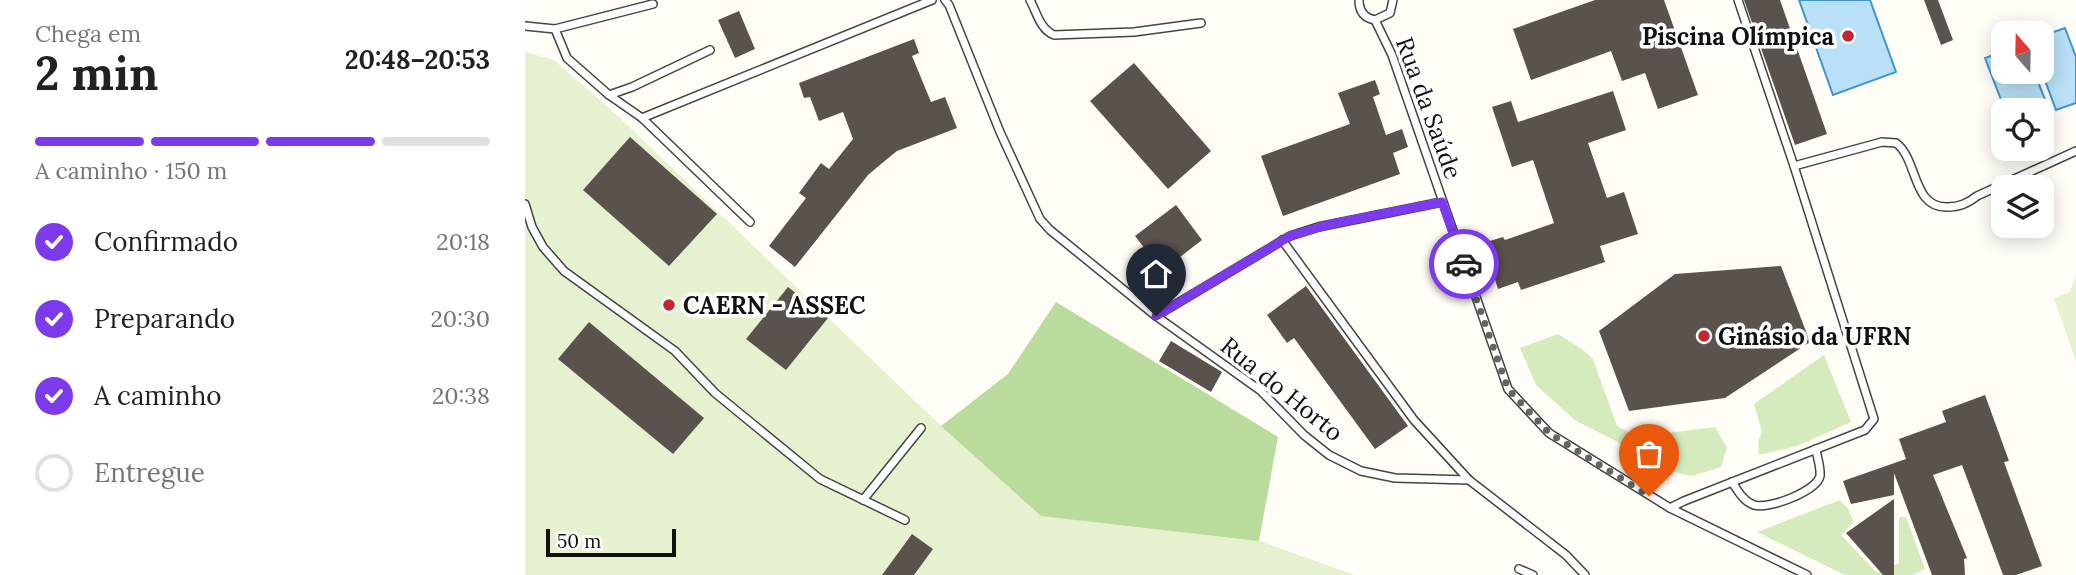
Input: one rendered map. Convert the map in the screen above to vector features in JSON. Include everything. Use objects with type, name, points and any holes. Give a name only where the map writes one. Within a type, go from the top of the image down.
[{"type":"lane","points":[[642,118],[932,0]]},
{"type":"lane","name":"Rua do Horto","points":[[945,0],[1000,132],[1040,219],[1050,230],[1156,316],[1261,391],[1304,435],[1329,455],[1360,471],[1395,478],[1469,480]]},
{"type":"lane","points":[[1030,0],[1042,26],[1054,35],[1134,32],[1201,23]]},
{"type":"lane","name":"Rua da Saúde","points":[[1359,0],[1360,9],[1364,15],[1375,20],[1392,55],[1508,389],[1549,433],[1670,508],[1807,575]]},
{"type":"lane","name":"Rua da Saúde","points":[[1375,20],[1390,13],[1393,0]]},
{"type":"lane","points":[[1670,508],[1865,430],[1874,419],[1874,412],[1738,0]]},
{"type":"lane","points":[[525,26],[555,29],[653,4]]},
{"type":"lane","points":[[555,29],[567,58],[609,95],[642,118],[750,222]]},
{"type":"lane","points":[[609,95],[710,50]]},
{"type":"lane","points":[[1794,166],[1882,142],[1896,143],[1907,153],[1922,195],[1932,204],[1947,207],[1965,205],[1977,196],[2076,151]]},
{"type":"lane","points":[[1156,316],[1282,240],[1318,227],[1442,202]]},
{"type":"lane","points":[[525,204],[532,227],[543,247],[564,271],[675,351],[715,393],[820,479],[905,520]]},
{"type":"lane","points":[[1282,240],[1414,420],[1469,480],[1566,555],[1585,575]]},
{"type":"lane","points":[[863,499],[921,428]]},
{"type":"lane","points":[[1732,482],[1743,498],[1756,506],[1776,504],[1813,488],[1820,477],[1817,449]]},
{"type":"lane","points":[[1519,569],[1533,575]]},
{"type":"green space","name":"CAERN - ASSEC","points":[[525,52],[554,60],[618,116],[941,426],[1041,516],[1259,541],[1353,575],[525,575]]},
{"type":"green space","points":[[2076,274],[2076,362],[2054,298],[2070,292]]},
{"type":"green space","points":[[1056,302],[1278,437],[1259,541],[1353,575],[1006,575],[941,426],[1008,374]]},
{"type":"green space","points":[[1558,334],[1593,359],[1617,426],[1645,441],[1668,433],[1715,427],[1727,448],[1721,467],[1692,476],[1654,468],[1616,441],[1576,421],[1536,385],[1520,348]]},
{"type":"green space","points":[[1824,355],[1851,422],[1797,446],[1759,455],[1758,442],[1762,432],[1754,404]]},
{"type":"green space","points":[[1840,500],[1854,522],[1841,535],[1877,573],[1899,563],[1899,517],[1906,517],[1925,569],[1913,575],[1845,575],[1757,532]]},
{"type":"water","name":"Piscina Olímpica","points":[[1799,0],[1870,0],[1896,72],[1833,95]]},
{"type":"water","points":[[2065,28],[2076,57],[2076,103],[2056,110],[2054,98],[2052,98],[2046,84],[2055,84],[2055,31]]},
{"type":"water","points":[[1991,56],[1991,74],[1985,58]]},
{"type":"water","points":[[1995,84],[2039,84],[2044,98],[2000,98]]},
{"type":"building","points":[[1595,0],[1664,0],[1698,95],[1658,109],[1645,73],[1622,81],[1611,51],[1531,80],[1513,29]]},
{"type":"building","points":[[1744,0],[1780,0],[1827,134],[1795,145]]},
{"type":"building","points":[[1924,0],[1938,0],[1953,40],[1941,45]]},
{"type":"building","points":[[739,11],[755,49],[735,58],[718,20]]},
{"type":"building","points":[[914,39],[919,53],[912,56],[931,102],[945,97],[957,128],[897,151],[868,175],[795,267],[769,246],[806,198],[799,193],[821,163],[829,169],[853,139],[843,112],[819,121],[810,97],[804,98],[799,83]]},
{"type":"building","points":[[1134,63],[1211,151],[1168,189],[1090,101]]},
{"type":"building","points":[[1375,80],[1380,94],[1373,97],[1386,135],[1402,129],[1408,147],[1393,153],[1400,174],[1283,216],[1261,156],[1350,124],[1338,93]]},
{"type":"building","points":[[1613,91],[1626,130],[1588,143],[1607,198],[1624,192],[1638,234],[1600,246],[1605,262],[1521,290],[1518,282],[1498,289],[1483,243],[1503,237],[1505,240],[1554,223],[1533,160],[1512,167],[1492,107],[1511,101],[1518,122]]},
{"type":"building","points":[[630,137],[717,214],[669,266],[583,190]]},
{"type":"building","points":[[1176,205],[1202,240],[1162,271],[1135,236]]},
{"type":"building","name":"Ginásio da UFRN","points":[[1781,266],[1810,342],[1725,398],[1629,411],[1599,331],[1675,274]]},
{"type":"building","points":[[1306,286],[1408,426],[1375,449],[1294,338],[1287,343],[1267,315]]},
{"type":"building","points":[[788,287],[828,318],[786,370],[746,339]]},
{"type":"building","points":[[589,322],[704,418],[673,454],[558,359]]},
{"type":"building","points":[[1171,341],[1222,372],[1211,392],[1159,361]]},
{"type":"building","points":[[1985,395],[2009,461],[2004,462],[2042,566],[2016,575],[2003,575],[1962,465],[1933,475],[1967,558],[1964,559],[1965,575],[1932,575],[1894,473],[1894,495],[1851,504],[1843,481],[1906,459],[1899,439],[1946,422],[1942,411]]},
{"type":"building","points":[[1894,499],[1894,575],[1883,575],[1846,533]]},
{"type":"building","points":[[912,534],[933,549],[914,575],[882,575]]},
{"type":"way so far","points":[[1464,264],[1508,389],[1549,433],[1649,496]]},
{"type":"place","name":"Piscina Olímpica","points":[[1848,36]]},
{"type":"place","name":"CAERN - ASSEC","points":[[669,305]]},
{"type":"place","name":"Ginásio da UFRN","points":[[1704,336]]},
{"type":"route","points":[[1156,316],[1290,236],[1331,224],[1442,202],[1464,264]]}]
